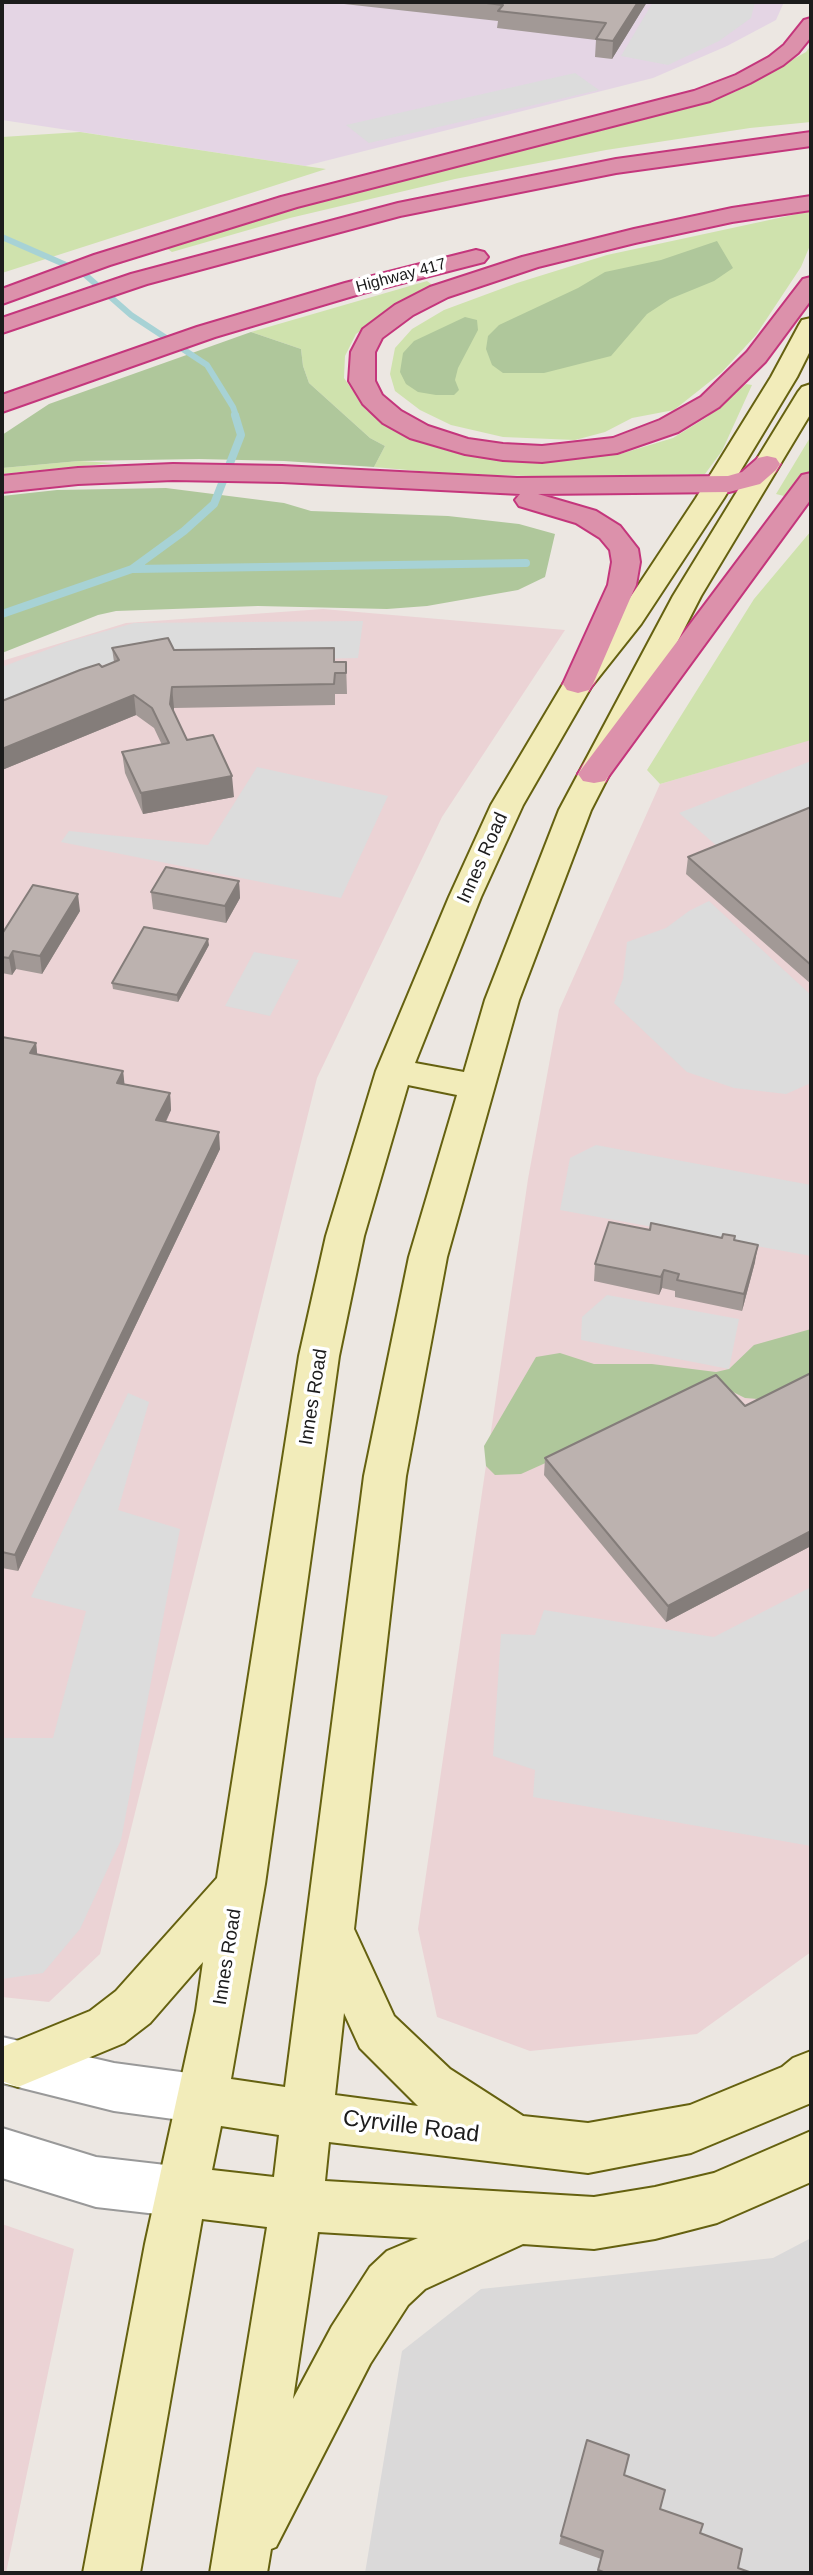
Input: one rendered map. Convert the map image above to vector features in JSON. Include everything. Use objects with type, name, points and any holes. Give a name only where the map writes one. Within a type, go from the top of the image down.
[{"type":"highway","points":[[2,297],[102,260],[289,202],[702,96],[755,74],[776,61],[791,49],[811,24]]},
{"type":"highway","points":[[2,326],[139,279],[298,235],[606,162],[811,131]]},
{"type":"highway","points":[[453,199],[616,166],[811,139]]},
{"type":"highway","name":"Highway 417","points":[[2,404],[206,331],[377,282],[491,253],[609,228],[811,194]]},
{"type":"highway","points":[[811,204],[732,215],[634,236],[530,262],[439,292],[404,310],[372,334],[363,352],[362,380],[372,399],[392,417],[419,432],[448,441],[480,449],[522,453],[598,449],[650,435],[685,419],[710,402],[756,357],[811,284]]},
{"type":"highway","points":[[2,484],[89,475],[173,471],[517,486],[718,484],[751,478],[767,464]]},
{"type":"highway","points":[[374,479],[559,507],[586,516],[610,532],[624,549],[626,569],[622,585],[578,684]]},
{"type":"highway","points":[[594,774],[811,481]]},
{"type":"main road","name":"Innes Road","points":[[111,2573],[171,2244],[204,2099],[241,1884],[319,1356],[345,1236],[394,1071],[465,897],[507,805],[578,684],[627,624],[718,484],[784,377],[811,325]]},
{"type":"main road","points":[[240,2564],[296,2205],[385,1476],[428,1257],[515,960],[561,843],[687,596],[811,392]]},
{"type":"main road","points":[[394,1071],[476,1086]]},
{"type":"main road","points":[[10,2062],[107,2027],[133,2007],[241,1884]]},
{"type":"main road","points":[[331,1932],[377,2032],[432,2086],[514,2140]]},
{"type":"main road","name":"Cyrville Road","points":[[204,2099],[382,2126],[588,2148],[691,2129],[800,2084],[811,2075]]},
{"type":"main road","points":[[183,2192],[296,2205],[594,2223],[654,2213],[717,2198],[811,2156]]},
{"type":"main road","points":[[240,2564],[351,2345],[389,2286],[406,2270],[518,2220]]},
{"type":"street","name":"Cyrville Road","points":[[10,2062],[114,2087],[204,2099]]},
{"type":"street","points":[[2,2153],[96,2182],[183,2192]]},
{"type":"shaded area","points":[[2,2],[784,2],[776,20],[727,46],[653,78],[305,166],[2,120]]},
{"type":"shaded area","points":[[653,2],[755,2],[751,18],[719,41],[668,65],[621,56]]},
{"type":"shaded area","points":[[575,73],[599,90],[369,143],[346,125]]},
{"type":"shaded area","points":[[323,609],[565,630],[442,817],[317,1078],[100,1954],[49,2002],[2,1997],[2,661],[126,623]]},
{"type":"shaded area","points":[[363,621],[358,658],[187,662],[174,650],[103,665],[90,676],[2,713],[2,667],[67,642],[134,623]]},
{"type":"shaded area","points":[[811,739],[811,1952],[697,2034],[530,2051],[437,2017],[418,1929],[528,1179],[559,1010],[660,784]]},
{"type":"shaded area","points":[[811,761],[811,818],[725,853],[679,813]]},
{"type":"shaded area","points":[[257,767],[388,796],[341,898],[61,842],[69,831],[208,845]]},
{"type":"shaded area","points":[[709,901],[811,995],[811,1083],[786,1094],[734,1088],[687,1072],[614,1003],[623,979],[627,942],[666,928],[689,911]]},
{"type":"shaded area","points":[[254,952],[299,960],[270,1016],[225,1006]]},
{"type":"shaded area","points":[[596,1145],[811,1185],[811,1256],[560,1210],[570,1158]]},
{"type":"shaded area","points":[[607,1295],[739,1319],[729,1369],[581,1340],[582,1317]]},
{"type":"shaded area","points":[[128,1393],[149,1402],[118,1510],[180,1529],[121,1840],[80,1929],[43,1973],[2,1979],[2,1738],[53,1738],[86,1611],[31,1597]]},
{"type":"shaded area","points":[[811,1587],[811,1846],[533,1797],[535,1770],[493,1756],[501,1634],[535,1635],[544,1610],[714,1637]]},
{"type":"shaded area","points":[[2,2224],[74,2249],[6,2573],[2,2573]]},
{"type":"shaded area","points":[[811,2238],[811,2573],[365,2573],[402,2351],[481,2289],[773,2258]]},
{"type":"green space","points":[[811,45],[811,122],[750,128],[606,150],[455,179],[290,218],[172,252],[165,247],[326,199],[675,111],[735,92],[806,52]]},
{"type":"green space","points":[[80,132],[326,169],[2,273],[2,137]]},
{"type":"green space","points":[[811,211],[811,243],[801,267],[756,335],[722,372],[674,410],[632,418],[605,432],[575,440],[503,437],[451,425],[420,410],[395,391],[390,374],[395,348],[412,329],[444,310],[517,283],[607,255]]},
{"type":"green space","points":[[717,241],[733,268],[714,281],[670,299],[647,314],[611,356],[544,373],[503,373],[492,365],[486,349],[488,336],[499,325],[578,288],[605,272],[661,260]]},
{"type":"green space","points":[[427,281],[435,287],[405,299],[356,334],[345,356],[344,378],[366,410],[394,429],[445,450],[476,457],[540,463],[620,454],[673,438],[707,417],[746,384],[752,385],[722,451],[705,474],[568,477],[452,474],[374,467],[385,446],[370,438],[309,383],[301,349],[251,332]]},
{"type":"green space","points":[[465,317],[477,320],[478,330],[458,368],[455,380],[459,390],[454,395],[436,395],[418,392],[406,384],[400,372],[403,353],[414,341]]},
{"type":"green space","points":[[251,332],[301,349],[309,383],[370,438],[385,446],[374,467],[199,459],[79,461],[2,468],[2,435],[49,404]]},
{"type":"green space","points":[[811,436],[811,469],[788,497],[776,494]]},
{"type":"green space","points":[[79,461],[115,463],[2,474],[2,468]]},
{"type":"green space","points":[[166,488],[284,503],[311,511],[448,516],[519,524],[555,534],[545,577],[518,590],[427,606],[387,609],[258,606],[116,611],[98,615],[2,653],[2,496],[57,490]]},
{"type":"green space","points":[[811,531],[811,740],[660,784],[647,770],[754,599]]},
{"type":"green space","points":[[811,1329],[811,1381],[808,1383],[758,1399],[745,1398],[723,1387],[710,1389],[521,1474],[495,1475],[486,1466],[484,1446],[536,1357],[560,1353],[594,1364],[652,1364],[716,1372],[729,1369],[754,1345]]},
{"type":"building","points":[[478,2],[638,2],[613,41],[596,39],[606,23],[498,11],[503,5]]},
{"type":"building","points":[[168,638],[174,650],[334,648],[334,662],[346,662],[346,673],[335,673],[334,684],[172,687],[170,704],[187,740],[213,735],[232,776],[141,793],[122,752],[169,743],[152,708],[134,695],[2,749],[2,701],[80,670],[99,664],[102,667],[119,660],[112,648]]},
{"type":"building","points":[[811,807],[811,965],[688,857]]},
{"type":"building","points":[[166,867],[239,881],[225,906],[151,892]]},
{"type":"building","points":[[33,885],[78,894],[40,956],[13,951],[9,958],[2,957],[2,934]]},
{"type":"building","points":[[144,927],[208,939],[177,995],[112,983]]},
{"type":"building","points":[[2,1037],[36,1043],[30,1053],[123,1071],[117,1083],[170,1093],[156,1120],[219,1132],[15,1555],[2,1552]]},
{"type":"building","points":[[609,1222],[650,1230],[651,1223],[722,1238],[723,1234],[735,1236],[734,1240],[758,1245],[744,1294],[677,1280],[679,1274],[664,1270],[661,1277],[595,1264]]},
{"type":"building","points":[[811,1373],[811,1531],[668,1606],[545,1458],[716,1375],[745,1406]]},
{"type":"building","points":[[587,2440],[629,2455],[624,2475],[665,2490],[660,2509],[703,2524],[700,2533],[742,2549],[738,2568],[752,2573],[606,2573],[598,2570],[603,2551],[561,2536]]},
{"type":"waterway","points":[[2,237],[82,272],[131,315],[207,365],[236,416]]},
{"type":"waterway","points":[[2,614],[132,569],[184,531],[214,504],[241,435],[235,415]]},
{"type":"waterway","points":[[134,569],[526,563]]}]
